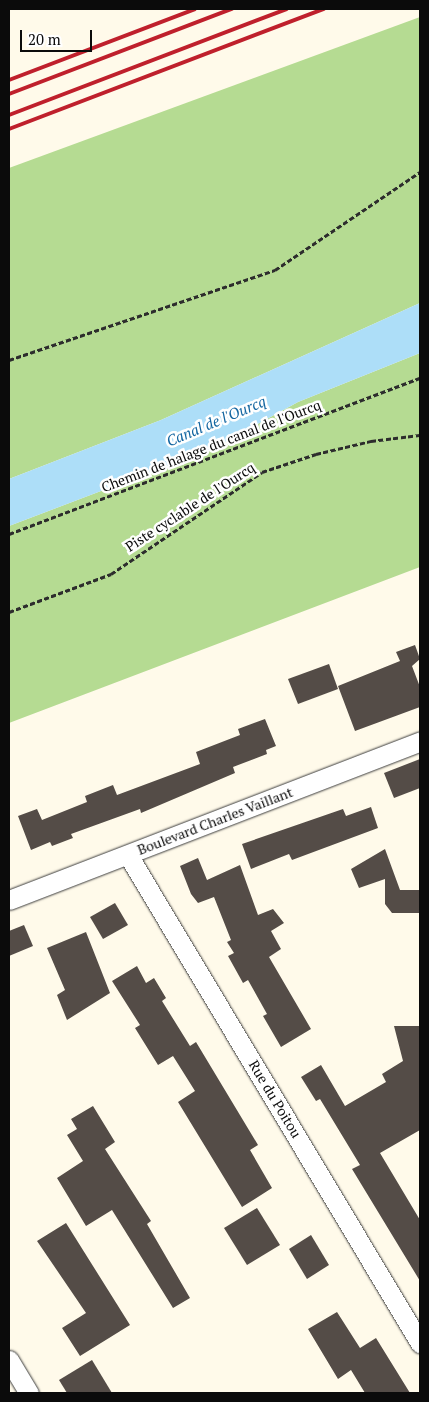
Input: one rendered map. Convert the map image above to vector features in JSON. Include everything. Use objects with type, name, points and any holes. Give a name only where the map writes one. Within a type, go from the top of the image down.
[{"type":"street","name":"Boulevard Charles Vaillant","points":[[9,900],[420,741]]},
{"type":"street","name":"Rue du Poitou","points":[[128,855],[420,1343]]},
{"type":"street","points":[[9,1360],[30,1393]]},
{"type":"path","points":[[9,360],[275,270],[420,172]]},
{"type":"path","name":"Chemin de halage du canal de l'Ourcq","points":[[9,534],[420,378]]},
{"type":"path","name":"Piste cyclable de l'Ourcq","points":[[9,612],[111,574],[262,472],[316,454],[371,441],[420,435]]},
{"type":"green space","points":[[420,17],[420,303],[161,420],[9,479],[9,168]]},
{"type":"green space","points":[[420,353],[420,567],[9,723],[9,526],[214,448],[298,402]]},
{"type":"water","name":"Canal de l'Ourcq","points":[[420,303],[420,353],[298,402],[214,448],[9,526],[9,479],[161,420]]},
{"type":"building","points":[[415,645],[420,659],[412,666],[420,687],[420,707],[355,731],[338,686],[400,661],[396,652]]},
{"type":"building","points":[[329,664],[338,689],[298,704],[288,679]]},
{"type":"building","points":[[265,719],[276,746],[266,750],[267,754],[233,767],[235,773],[141,813],[140,809],[71,834],[73,838],[52,846],[50,842],[31,850],[18,816],[37,809],[42,820],[87,802],[85,796],[113,785],[117,795],[200,764],[196,752],[240,735],[238,729]]},
{"type":"building","points":[[420,759],[420,788],[394,798],[384,773]]},
{"type":"building","points":[[371,807],[378,828],[292,860],[289,854],[251,869],[242,844],[343,809],[346,816]]},
{"type":"building","points":[[385,849],[400,890],[420,890],[420,913],[392,913],[385,904],[385,879],[359,888],[351,869]]},
{"type":"building","points":[[198,858],[207,880],[240,865],[258,915],[273,909],[284,923],[271,931],[281,949],[269,957],[311,1029],[281,1047],[263,1016],[267,1014],[248,980],[243,983],[228,956],[234,953],[227,942],[231,940],[214,897],[198,903],[191,894],[180,866]]},
{"type":"building","points":[[115,903],[128,925],[103,939],[90,917]]},
{"type":"building","points":[[24,925],[33,946],[9,956],[9,931]]},
{"type":"building","points":[[86,932],[110,993],[67,1020],[57,995],[65,990],[47,948]]},
{"type":"building","points":[[137,966],[146,983],[154,978],[166,998],[162,1001],[190,1046],[196,1042],[258,1145],[250,1150],[272,1188],[242,1207],[178,1102],[195,1091],[173,1056],[158,1065],[135,1028],[140,1025],[112,981]]},
{"type":"building","points":[[394,1026],[420,1026],[420,1130],[380,1153],[420,1220],[420,1281],[352,1169],[360,1165],[320,1099],[316,1101],[301,1077],[321,1065],[345,1106],[386,1082],[382,1074],[403,1061]]},
{"type":"building","points":[[93,1106],[115,1142],[105,1149],[151,1221],[147,1224],[190,1298],[173,1308],[112,1210],[86,1226],[57,1178],[83,1161],[67,1135],[77,1129],[71,1119]]},
{"type":"building","points":[[257,1208],[280,1245],[247,1265],[224,1228]]},
{"type":"building","points":[[66,1223],[130,1325],[80,1356],[62,1328],[86,1313],[37,1241]]},
{"type":"building","points":[[311,1235],[329,1265],[307,1279],[289,1249]]},
{"type":"building","points":[[337,1312],[360,1348],[376,1338],[410,1393],[365,1393],[351,1370],[338,1379],[308,1329]]},
{"type":"building","points":[[92,1360],[112,1393],[67,1393],[59,1380]]},
{"type":"railway","points":[[9,80],[195,9]]},
{"type":"railway","points":[[9,94],[232,9]]},
{"type":"railway","points":[[9,115],[286,9]]},
{"type":"railway","points":[[9,129],[324,9]]}]
